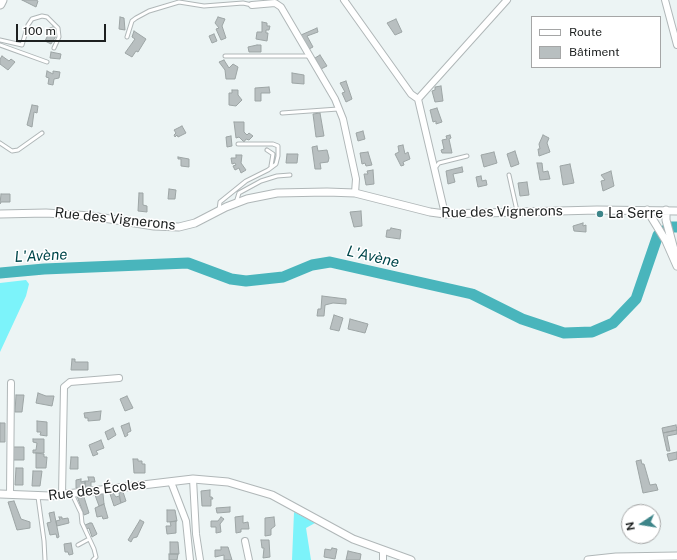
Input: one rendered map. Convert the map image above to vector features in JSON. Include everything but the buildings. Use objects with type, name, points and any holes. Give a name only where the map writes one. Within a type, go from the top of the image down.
[{"type":"main road","points":[[0,4],[2,0]]},
{"type":"street","points":[[344,0],[411,94],[418,99],[445,214]]},
{"type":"street","points":[[418,99],[506,0]]},
{"type":"street","points":[[665,0],[677,45]]},
{"type":"street","points":[[252,5],[275,3],[281,7],[340,108],[356,179],[355,193]]},
{"type":"street","name":"Rue des Vignerons","points":[[0,214],[46,212],[91,216],[154,226],[179,227],[195,222],[219,210],[247,199],[277,193],[311,192],[355,193],[430,212],[445,214],[647,210],[677,211]]},
{"type":"street","points":[[647,210],[655,223],[669,240],[677,259]]},
{"type":"street","points":[[666,210],[669,240],[677,266]]},
{"type":"street","points":[[62,495],[64,387],[70,382],[119,378]]},
{"type":"street","points":[[10,383],[10,494]]},
{"type":"street","points":[[193,479],[196,534],[200,560]]},
{"type":"street","name":"Rue des Écoles","points":[[0,494],[38,497],[193,479],[228,482],[272,495],[353,539],[383,551],[412,560]]},
{"type":"street","points":[[172,482],[186,521],[190,560]]},
{"type":"street","points":[[245,541],[249,560]]},
{"type":"street","points":[[383,551],[383,560]]},
{"type":"street","points":[[588,560],[616,557],[662,558],[677,556]]},
{"type":"lane","points":[[127,37],[132,21],[136,18],[149,11],[179,2],[189,2],[204,6],[243,3],[252,5]]},
{"type":"lane","points":[[0,40],[22,45],[25,42],[28,26],[32,19],[42,16],[47,17],[58,28],[59,37],[54,48]]},
{"type":"lane","points":[[0,45],[47,62]]},
{"type":"lane","points":[[225,56],[290,55],[311,57]]},
{"type":"lane","points":[[282,113],[340,108]]},
{"type":"lane","points":[[0,143],[12,151],[18,150],[42,132]]},
{"type":"lane","points":[[219,210],[220,202],[246,180],[276,164],[278,146],[273,144],[238,144]]},
{"type":"lane","points":[[267,150],[273,154],[271,167]]},
{"type":"lane","points":[[434,168],[439,163],[468,156]]},
{"type":"lane","points":[[236,203],[239,193],[261,181],[277,176],[290,175]]},
{"type":"lane","points":[[508,175],[517,213]]},
{"type":"lane","points":[[72,494],[96,557],[93,560]]},
{"type":"lane","points":[[38,497],[45,560]]},
{"type":"lane","points":[[78,545],[89,538]]},
{"type":"shaded area","points":[[26,280],[29,284],[26,296],[0,352],[0,283]]},
{"type":"shaded area","points":[[294,512],[315,523],[306,528],[311,560],[292,560]]},
{"type":"waterway","name":"L'Avène","points":[[0,273],[44,269],[188,263],[231,279],[246,281],[283,277],[312,265],[330,262],[472,294],[522,319],[564,333],[592,332],[613,323],[636,299],[658,235],[670,227],[677,227]]},
{"type":"place","name":"La Serre","points":[[600,214]]}]
